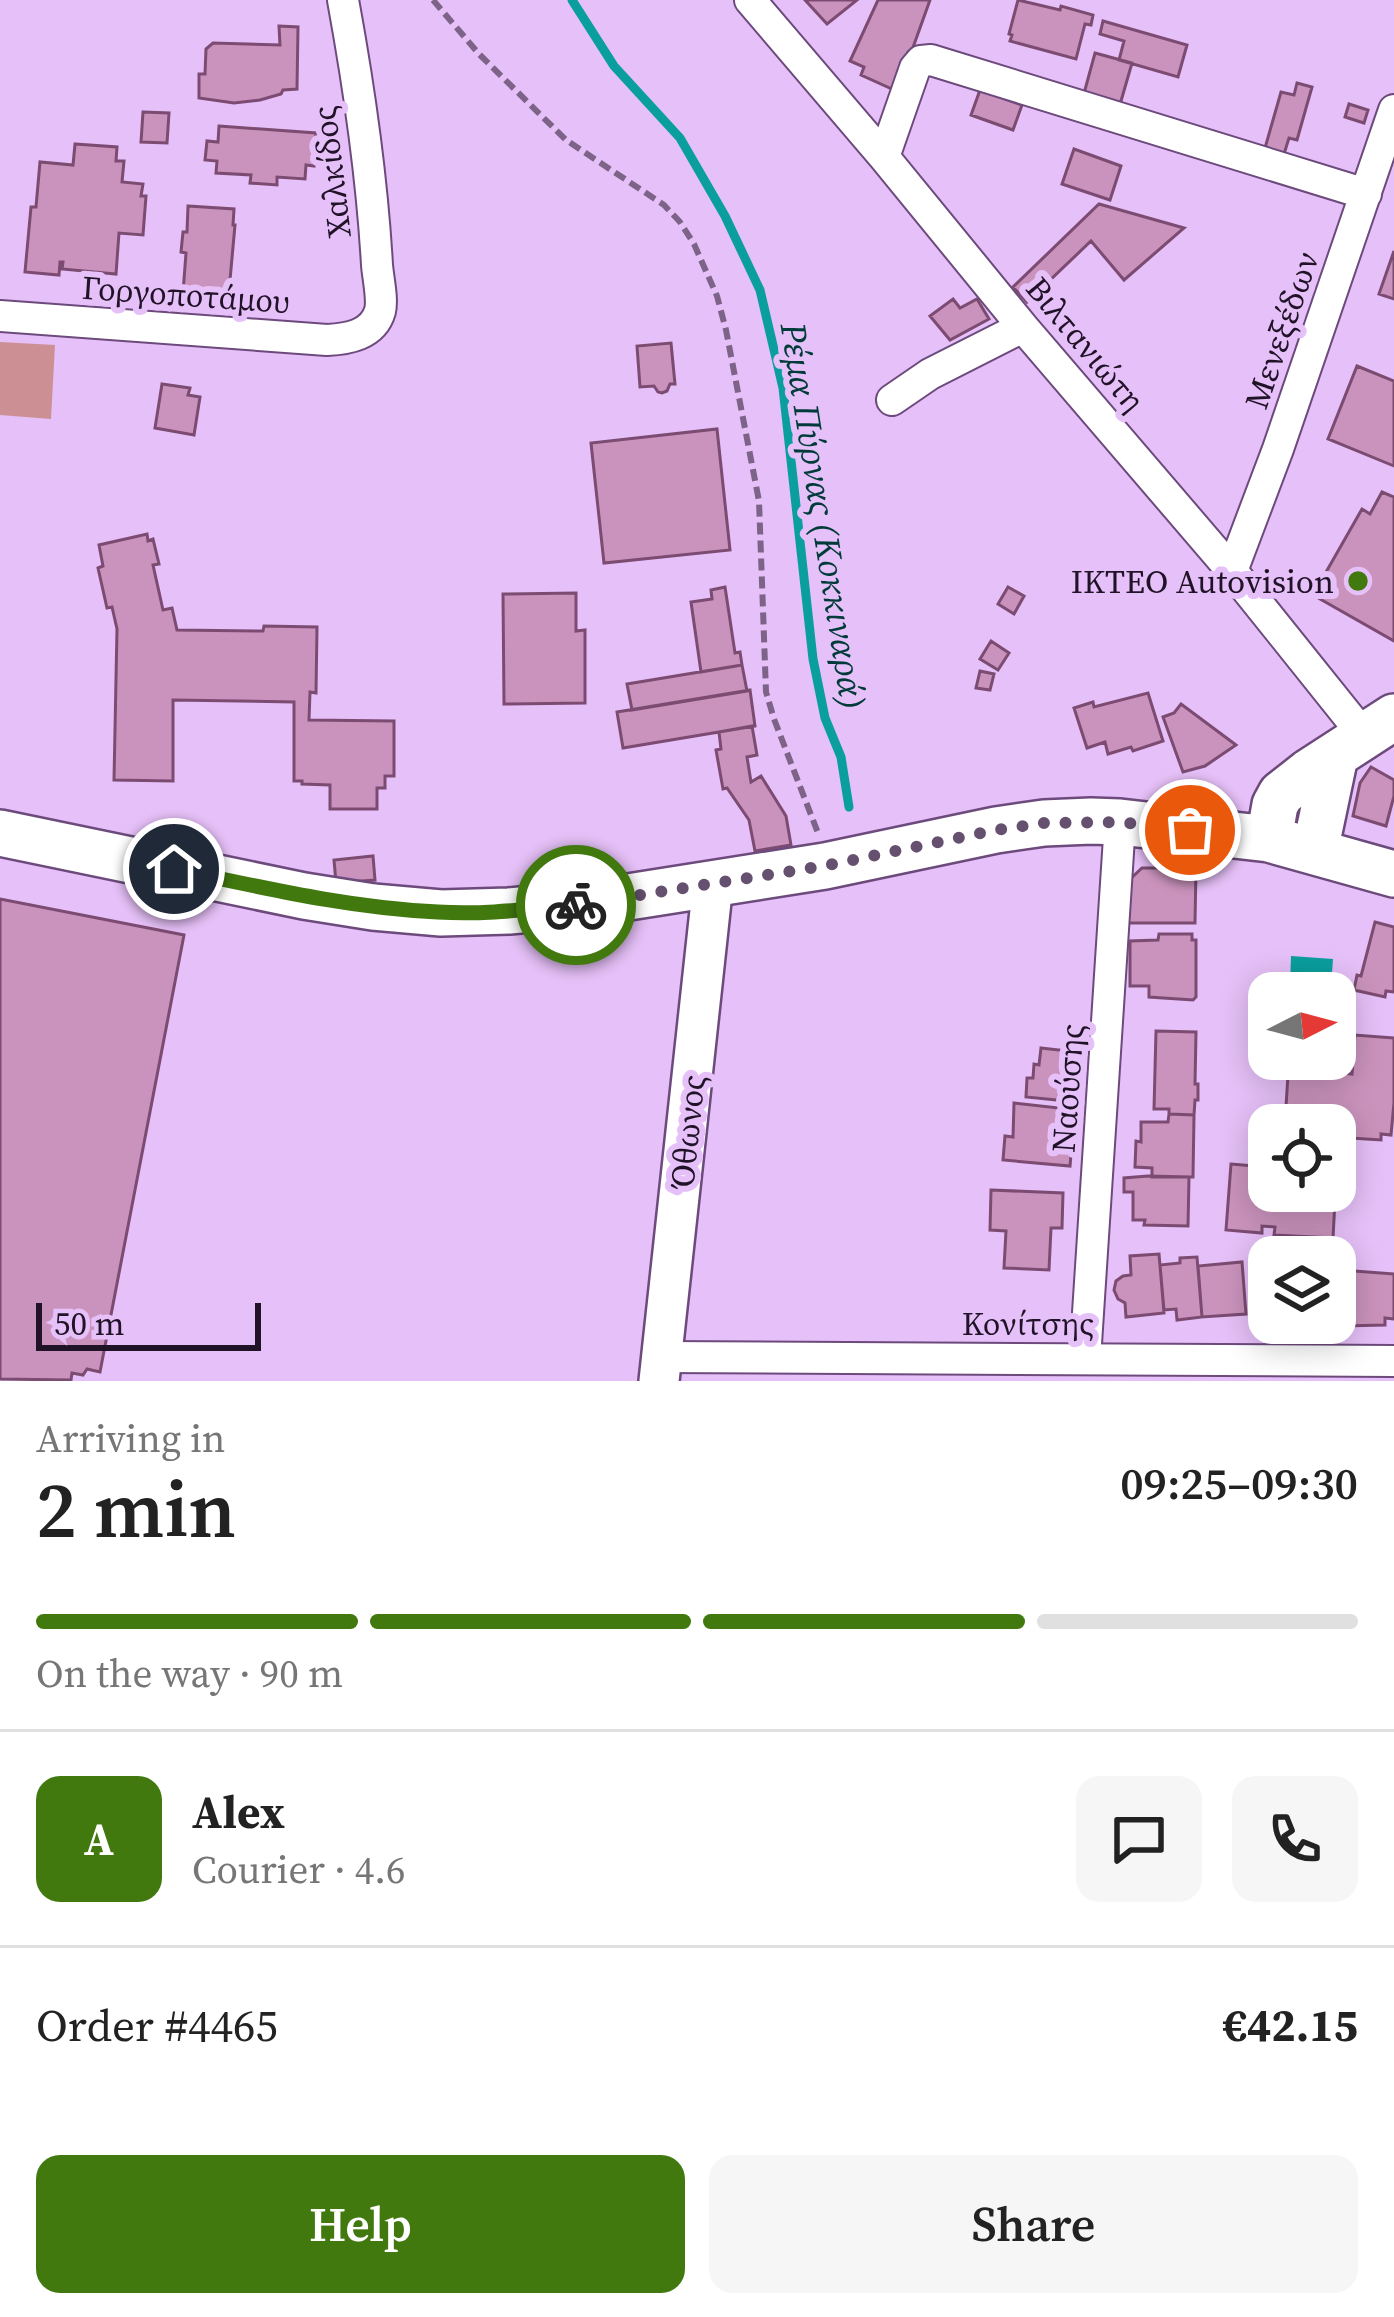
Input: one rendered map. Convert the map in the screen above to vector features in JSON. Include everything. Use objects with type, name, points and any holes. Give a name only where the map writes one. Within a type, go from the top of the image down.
[{"type":"main road","points":[[1268,839],[1281,794],[1364,737]]},
{"type":"main road","points":[[1315,851],[1364,737]]},
{"type":"main road","points":[[0,833],[304,896],[441,913],[584,904],[824,866],[1044,823],[1120,822],[1268,839],[1394,874]]},
{"type":"street","name":"Χαλκίδος","points":[[343,0],[376,242],[380,311],[366,332]]},
{"type":"street","name":"Βιλτανιώτη","points":[[750,0],[1232,571],[1364,737]]},
{"type":"street","points":[[884,157],[915,68],[931,60],[1366,194]]},
{"type":"street","name":"Μενεξέδων","points":[[1232,571],[1279,449],[1394,110]]},
{"type":"street","name":"Γοργοποτάμου","points":[[0,316],[327,340],[366,332]]},
{"type":"street","points":[[892,400],[930,374],[1023,327]]},
{"type":"street","name":"Ναούσης","points":[[1084,1359],[1120,822]]},
{"type":"street","name":"Όθωνος","points":[[660,1369],[713,883]]},
{"type":"street","name":"Κονίτσης","points":[[660,1369],[919,1370],[1084,1359],[1394,1361]]},
{"type":"path","points":[[433,0],[479,54],[566,140],[664,205],[694,244],[726,330],[759,501],[766,692],[815,821],[824,866]]},
{"type":"shaded area","points":[[0,342],[55,345],[51,419],[0,415]]},
{"type":"shaded area","points":[[1291,956],[1333,959],[1332,972],[1290,972]]},
{"type":"building","points":[[805,0],[857,0],[827,24]]},
{"type":"building","points":[[878,0],[930,0],[892,89],[861,75],[864,67],[850,61]]},
{"type":"building","points":[[1018,0],[1093,15],[1091,25],[1085,24],[1076,59],[1010,41]]},
{"type":"building","points":[[1103,21],[1187,45],[1178,77],[1119,60],[1124,41],[1100,34]]},
{"type":"building","points":[[279,26],[298,27],[297,89],[234,103],[199,98],[206,49],[213,43],[280,45]]},
{"type":"building","points":[[1095,53],[1132,63],[1119,108],[1083,97]]},
{"type":"building","points":[[1297,83],[1312,87],[1297,140],[1289,138],[1284,154],[1265,148],[1281,92],[1294,95]]},
{"type":"building","points":[[980,90],[1022,105],[1013,130],[971,115]]},
{"type":"building","points":[[1349,104],[1368,110],[1364,123],[1345,117]]},
{"type":"building","points":[[143,112],[169,113],[167,143],[141,142]]},
{"type":"building","points":[[219,126],[316,133],[314,166],[306,165],[305,179],[277,177],[277,185],[250,183],[251,175],[216,173],[217,161],[205,160],[207,141],[218,142]]},
{"type":"building","points":[[75,144],[117,147],[116,161],[124,161],[122,182],[143,184],[143,235],[119,233],[116,274],[62,269],[63,262],[59,275],[25,272],[40,162],[73,165]]},
{"type":"building","points":[[1074,149],[1121,166],[1110,200],[1062,184]]},
{"type":"building","points":[[1099,204],[1184,228],[1124,280],[1091,241],[1027,302],[1013,287]]},
{"type":"building","points":[[188,206],[234,209],[229,291],[183,293],[186,253],[181,252]]},
{"type":"building","points":[[1394,251],[1394,299],[1379,294]]},
{"type":"building","points":[[953,299],[960,308],[977,299],[989,319],[950,340],[930,316]]},
{"type":"building","points":[[671,343],[675,384],[662,393],[654,386],[640,387],[637,346]]},
{"type":"building","points":[[1357,366],[1394,381],[1394,466],[1328,439]]},
{"type":"building","points":[[162,384],[190,388],[188,395],[200,397],[194,435],[155,428]]},
{"type":"building","points":[[717,429],[730,550],[604,563],[591,443]]},
{"type":"building","name":"ΙΚΤΕΟ Autovision","points":[[1382,492],[1394,497],[1394,641],[1313,595],[1362,509],[1370,514]]},
{"type":"building","points":[[147,534],[148,541],[153,539],[159,564],[153,565],[163,610],[172,608],[177,630],[317,627],[316,693],[310,692],[309,720],[394,721],[394,776],[385,776],[385,788],[377,788],[377,809],[330,809],[330,785],[294,781],[294,702],[173,700],[173,781],[114,780],[117,629],[98,568],[103,566],[99,545]]},
{"type":"building","points":[[725,587],[735,653],[740,652],[742,665],[701,672],[691,602],[712,599],[711,590]]},
{"type":"building","points":[[1008,587],[1024,596],[1014,614],[998,604]]},
{"type":"building","points":[[576,593],[576,631],[585,630],[585,703],[504,704],[503,594]]},
{"type":"building","points":[[991,641],[1009,653],[998,670],[980,659]]},
{"type":"building","points":[[742,665],[747,691],[632,710],[627,684]]},
{"type":"building","points":[[980,671],[994,674],[990,690],[976,688]]},
{"type":"building","points":[[750,690],[755,726],[623,748],[617,712]]},
{"type":"building","points":[[1148,693],[1163,741],[1108,754],[1105,742],[1087,748],[1074,708]]},
{"type":"building","points":[[1181,704],[1236,745],[1205,766],[1183,772],[1163,717]]},
{"type":"building","points":[[752,726],[757,755],[747,757],[751,782],[761,776],[786,816],[791,845],[755,851],[749,820],[727,788],[723,789],[716,750],[721,749],[719,732]]},
{"type":"building","points":[[1371,767],[1394,780],[1386,826],[1353,816],[1360,783]]},
{"type":"building","points":[[373,856],[375,880],[336,883],[334,860]]},
{"type":"building","points":[[1142,868],[1196,868],[1195,923],[1125,923],[1126,883]]},
{"type":"building","points":[[0,899],[184,935],[100,1372],[72,1373],[71,1380],[0,1379]]},
{"type":"building","points":[[1375,922],[1394,927],[1394,992],[1386,991],[1385,997],[1356,990],[1357,975],[1361,976]]},
{"type":"building","points":[[1159,934],[1192,934],[1196,940],[1193,1000],[1149,997],[1149,986],[1130,986],[1130,941],[1158,940]]},
{"type":"building","points":[[1156,1031],[1196,1032],[1198,1100],[1194,1115],[1154,1109]]},
{"type":"building","points":[[1356,1035],[1394,1038],[1391,1135],[1381,1134],[1381,1140],[1356,1138],[1356,1104],[1286,1104],[1288,1080],[1356,1080]]},
{"type":"building","points":[[1041,1048],[1077,1052],[1077,1102],[1026,1097],[1027,1078],[1033,1078]]},
{"type":"building","points":[[1014,1103],[1077,1110],[1075,1131],[1067,1130],[1066,1142],[1072,1143],[1070,1166],[1003,1160],[1005,1136],[1013,1137]]},
{"type":"building","points":[[1169,1114],[1194,1115],[1193,1177],[1152,1177],[1152,1168],[1135,1167],[1141,1122],[1168,1122]]},
{"type":"building","points":[[1231,1164],[1248,1165],[1248,1212],[1334,1212],[1333,1236],[1274,1235],[1275,1227],[1262,1226],[1262,1233],[1226,1230]]},
{"type":"building","points":[[1189,1177],[1188,1226],[1144,1225],[1145,1220],[1133,1220],[1133,1192],[1124,1192],[1124,1178]]},
{"type":"building","points":[[991,1190],[1063,1193],[1062,1228],[1051,1228],[1049,1270],[1004,1268],[1006,1231],[990,1230]]},
{"type":"building","points":[[1159,1254],[1164,1313],[1126,1317],[1125,1303],[1114,1290],[1116,1281],[1131,1275],[1130,1256]]},
{"type":"building","points":[[1197,1257],[1202,1317],[1177,1320],[1176,1309],[1164,1310],[1160,1265]]},
{"type":"building","points":[[1242,1262],[1246,1314],[1202,1317],[1198,1266]]},
{"type":"building","points":[[1356,1271],[1394,1274],[1394,1319],[1385,1318],[1385,1325],[1356,1326]]},
{"type":"waterway","name":"Ρέμα Πύρνας (Κοκκιναρά)","points":[[572,0],[614,66],[680,138],[760,290],[783,388],[813,659],[825,718],[841,757],[849,807]]},
{"type":"way so far","points":[[576,905],[824,866],[1044,823],[1120,822],[1190,830]]},
{"type":"place","name":"ΙΚΤΕΟ Autovision","points":[[1358,581]]},
{"type":"route","points":[[174,869],[304,896],[441,913],[576,905]]}]
